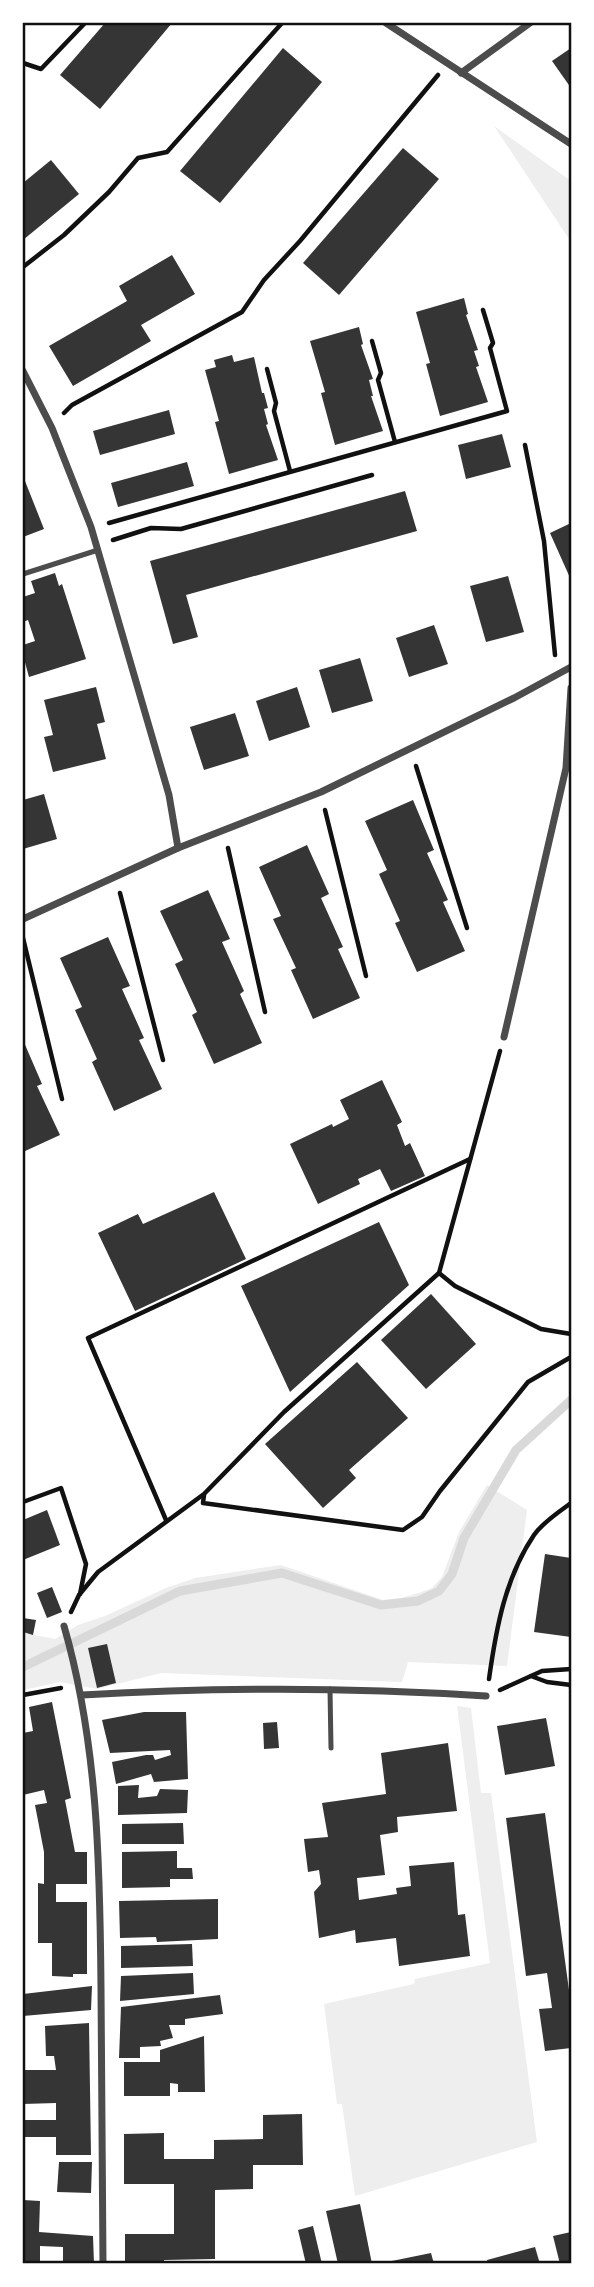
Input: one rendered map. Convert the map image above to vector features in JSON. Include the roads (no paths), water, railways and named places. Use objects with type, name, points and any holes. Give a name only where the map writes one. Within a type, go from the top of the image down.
[{"type":"street","points":[[386,23],[571,144]]},
{"type":"street","points":[[461,73],[530,23]]},
{"type":"street","points":[[23,371],[52,428],[91,527],[169,795],[178,848]]},
{"type":"street","points":[[23,919],[178,848],[321,792],[571,667]]},
{"type":"street","points":[[504,1037],[566,768],[571,688]]},
{"type":"street","points":[[64,1626],[82,1695],[94,1777],[100,1890],[103,2264]]},
{"type":"street","points":[[82,1695],[155,1690],[291,1688],[486,1696]]},
{"type":"lane","points":[[23,574],[98,550]]},
{"type":"lane","points":[[330,1689],[331,1748]]},
{"type":"waterway","points":[[23,1667],[180,1591],[282,1573],[381,1605],[418,1601],[439,1591],[452,1574],[464,1538],[516,1450],[571,1400]]}]
